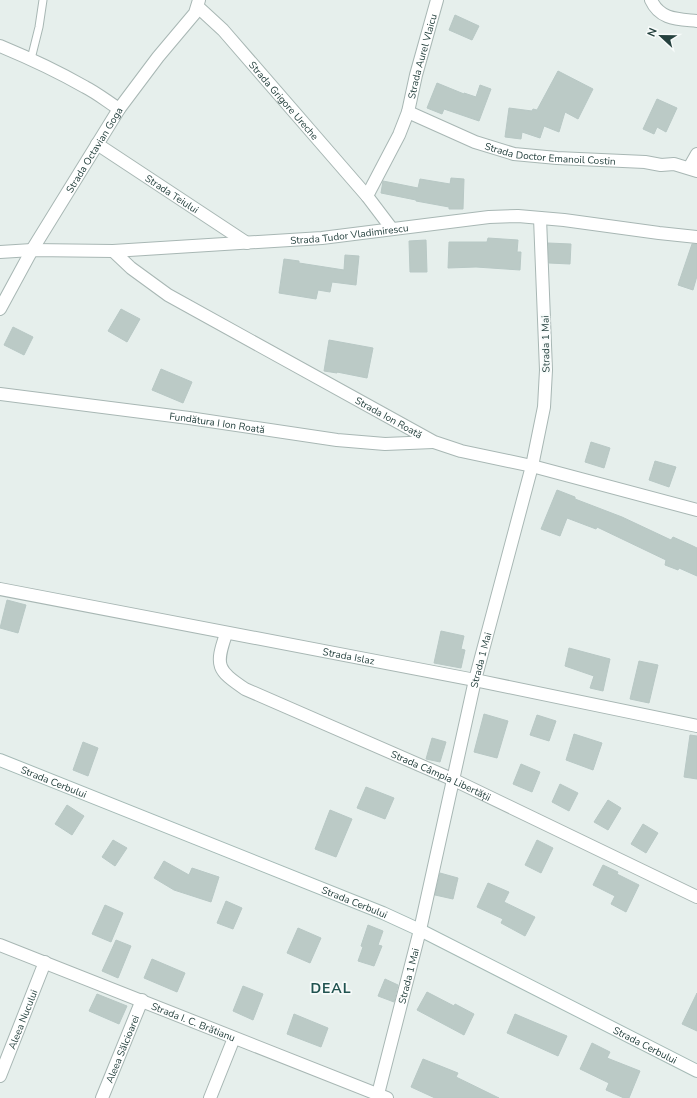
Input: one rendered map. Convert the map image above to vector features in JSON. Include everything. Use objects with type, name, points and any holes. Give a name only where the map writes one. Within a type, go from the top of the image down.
[{"type":"street","name":"Strada Aurel Vlaicu","points":[[408,112],[416,76],[437,0]]},
{"type":"street","points":[[651,0],[656,9],[662,14],[673,19],[697,20]]},
{"type":"street","name":"Strada Octavian Goga","points":[[0,309],[32,250],[119,109],[158,57],[195,13],[198,3]]},
{"type":"street","name":"Strada Grigore Ureche","points":[[198,3],[367,196],[392,229]]},
{"type":"street","points":[[0,46],[31,59],[87,88],[119,109]]},
{"type":"street","points":[[367,196],[389,156],[408,112]]},
{"type":"street","name":"Strada Doctor Emanoil Costin","points":[[408,112],[475,142],[514,154],[557,158],[645,162],[661,165],[674,164],[693,170]]},
{"type":"street","name":"Strada Teiului","points":[[97,144],[247,243]]},
{"type":"street","points":[[693,170],[697,154]]},
{"type":"street","name":"Strada Tudor Vladimirescu","points":[[0,252],[32,250],[113,251],[322,238],[488,217],[518,216],[659,234],[697,237]]},
{"type":"street","name":"Strada 1 Mai","points":[[380,1097],[420,930],[475,680],[532,466],[544,407],[546,370],[540,218]]},
{"type":"street","name":"Strada Ion Roată","points":[[113,251],[131,268],[168,295],[434,442],[462,451],[532,466],[697,510]]},
{"type":"street","name":"Fundătura I Ion Roată","points":[[0,394],[189,418],[337,440],[385,444],[434,442]]},
{"type":"street","name":"Strada Islaz","points":[[0,589],[226,634],[475,680],[697,726]]},
{"type":"street","name":"Strada Câmpia Libertății","points":[[226,634],[220,653],[219,661],[221,670],[230,679],[245,689],[454,780],[697,897]]},
{"type":"street","name":"Strada Cerbului","points":[[0,760],[375,910],[420,930],[697,1071]]},
{"type":"street","name":"Strada I. C. Brătianu","points":[[0,944],[380,1097]]},
{"type":"street","name":"Aleea Nucului","points":[[0,1076],[45,962]]},
{"type":"street","name":"Aleea Sălcioarei","points":[[102,1098],[142,1000]]},
{"type":"street","points":[[210,1098],[234,1038]]},
{"type":"lane","points":[[31,59],[39,27],[43,0]]},
{"type":"building","points":[[455,15],[479,26],[472,40],[449,30]]},
{"type":"building","points":[[558,71],[593,89],[578,119],[565,112],[559,132],[544,126],[540,138],[522,132],[521,139],[505,137],[509,108],[532,111],[533,109],[537,110]]},
{"type":"building","points":[[437,83],[464,94],[476,97],[480,85],[491,89],[479,121],[444,109],[442,114],[427,108]]},
{"type":"building","points":[[657,99],[677,108],[666,132],[657,127],[654,134],[643,129]]},
{"type":"building","points":[[451,178],[464,179],[463,209],[449,209],[449,207],[381,193],[383,181],[418,188],[420,179],[450,184]]},
{"type":"building","points":[[488,238],[518,240],[517,252],[521,252],[520,270],[476,267],[448,268],[449,242],[487,242]]},
{"type":"building","points":[[426,240],[427,272],[410,272],[409,241]]},
{"type":"building","points":[[548,243],[571,244],[570,264],[549,263]]},
{"type":"building","points":[[692,244],[697,244],[697,276],[693,290],[678,285]]},
{"type":"building","points":[[345,255],[359,256],[356,285],[332,282],[330,292],[318,290],[316,299],[279,293],[284,259],[299,261],[299,263],[344,270]]},
{"type":"building","points":[[121,309],[140,319],[127,342],[108,331]]},
{"type":"building","points":[[13,327],[33,337],[24,355],[4,345]]},
{"type":"building","points":[[329,340],[373,348],[367,378],[324,371]]},
{"type":"building","points":[[161,369],[192,382],[183,403],[152,390]]},
{"type":"building","points":[[591,442],[610,448],[604,468],[585,462]]},
{"type":"building","points":[[655,461],[676,467],[669,487],[649,480]]},
{"type":"building","points":[[557,490],[575,497],[575,499],[622,517],[671,540],[673,537],[697,548],[697,576],[679,568],[678,570],[665,565],[666,560],[597,527],[596,529],[567,518],[560,536],[541,529]]},
{"type":"building","points":[[7,600],[26,605],[18,633],[0,628]]},
{"type":"building","points":[[441,631],[464,636],[461,649],[465,650],[461,668],[434,663]]},
{"type":"building","points":[[569,648],[610,659],[603,691],[590,688],[594,676],[565,666]]},
{"type":"building","points":[[639,661],[658,665],[649,703],[630,699]]},
{"type":"building","points":[[484,714],[508,721],[497,758],[474,752]]},
{"type":"building","points":[[537,715],[556,721],[549,741],[530,735]]},
{"type":"building","points":[[574,734],[602,743],[593,770],[566,760]]},
{"type":"building","points":[[690,735],[697,736],[697,779],[684,777]]},
{"type":"building","points":[[432,738],[446,742],[440,762],[426,759]]},
{"type":"building","points":[[83,742],[98,748],[88,776],[73,770]]},
{"type":"building","points":[[521,764],[540,772],[532,792],[513,784]]},
{"type":"building","points":[[560,784],[578,793],[569,811],[552,802]]},
{"type":"building","points":[[366,787],[394,798],[385,819],[357,808]]},
{"type":"building","points":[[608,800],[621,808],[608,830],[594,822]]},
{"type":"building","points":[[67,805],[84,816],[72,835],[55,824]]},
{"type":"building","points":[[330,810],[352,819],[336,857],[315,849]]},
{"type":"building","points":[[643,824],[658,833],[646,853],[631,844]]},
{"type":"building","points":[[113,840],[127,848],[115,866],[102,857]]},
{"type":"building","points":[[537,840],[553,848],[541,873],[525,865]]},
{"type":"building","points":[[164,861],[189,875],[192,868],[219,877],[211,902],[174,890],[154,878]]},
{"type":"building","points":[[603,865],[639,885],[626,912],[611,904],[615,896],[593,885]]},
{"type":"building","points":[[440,873],[458,878],[453,899],[435,895]]},
{"type":"building","points":[[488,883],[509,892],[504,902],[535,917],[525,936],[501,923],[503,919],[477,907]]},
{"type":"building","points":[[226,901],[242,908],[233,929],[217,923]]},
{"type":"building","points":[[105,905],[123,913],[111,942],[92,934]]},
{"type":"building","points":[[368,925],[383,931],[378,945],[382,946],[374,966],[358,961]]},
{"type":"building","points":[[298,928],[321,938],[310,963],[287,953]]},
{"type":"building","points":[[116,940],[131,946],[118,978],[102,971]]},
{"type":"building","points":[[152,959],[185,973],[177,992],[144,978]]},
{"type":"building","points":[[385,979],[398,985],[394,1002],[378,996]]},
{"type":"building","points":[[243,986],[263,994],[253,1020],[233,1011]]},
{"type":"building","points":[[427,992],[454,1006],[455,1004],[474,1014],[464,1035],[417,1010]]},
{"type":"building","points":[[697,993],[697,1031],[682,1024]]},
{"type":"building","points":[[97,994],[127,1006],[119,1024],[89,1011]]},
{"type":"building","points":[[294,1014],[328,1028],[321,1047],[287,1034]]},
{"type":"building","points":[[515,1014],[567,1036],[558,1056],[507,1033]]},
{"type":"building","points":[[592,1043],[610,1052],[607,1058],[640,1071],[629,1098],[624,1098],[606,1090],[609,1083],[580,1069]]},
{"type":"building","points":[[423,1059],[458,1073],[456,1077],[499,1098],[435,1098],[411,1087]]},
{"type":"district","name":"DEAL","points":[[331,988]]}]
